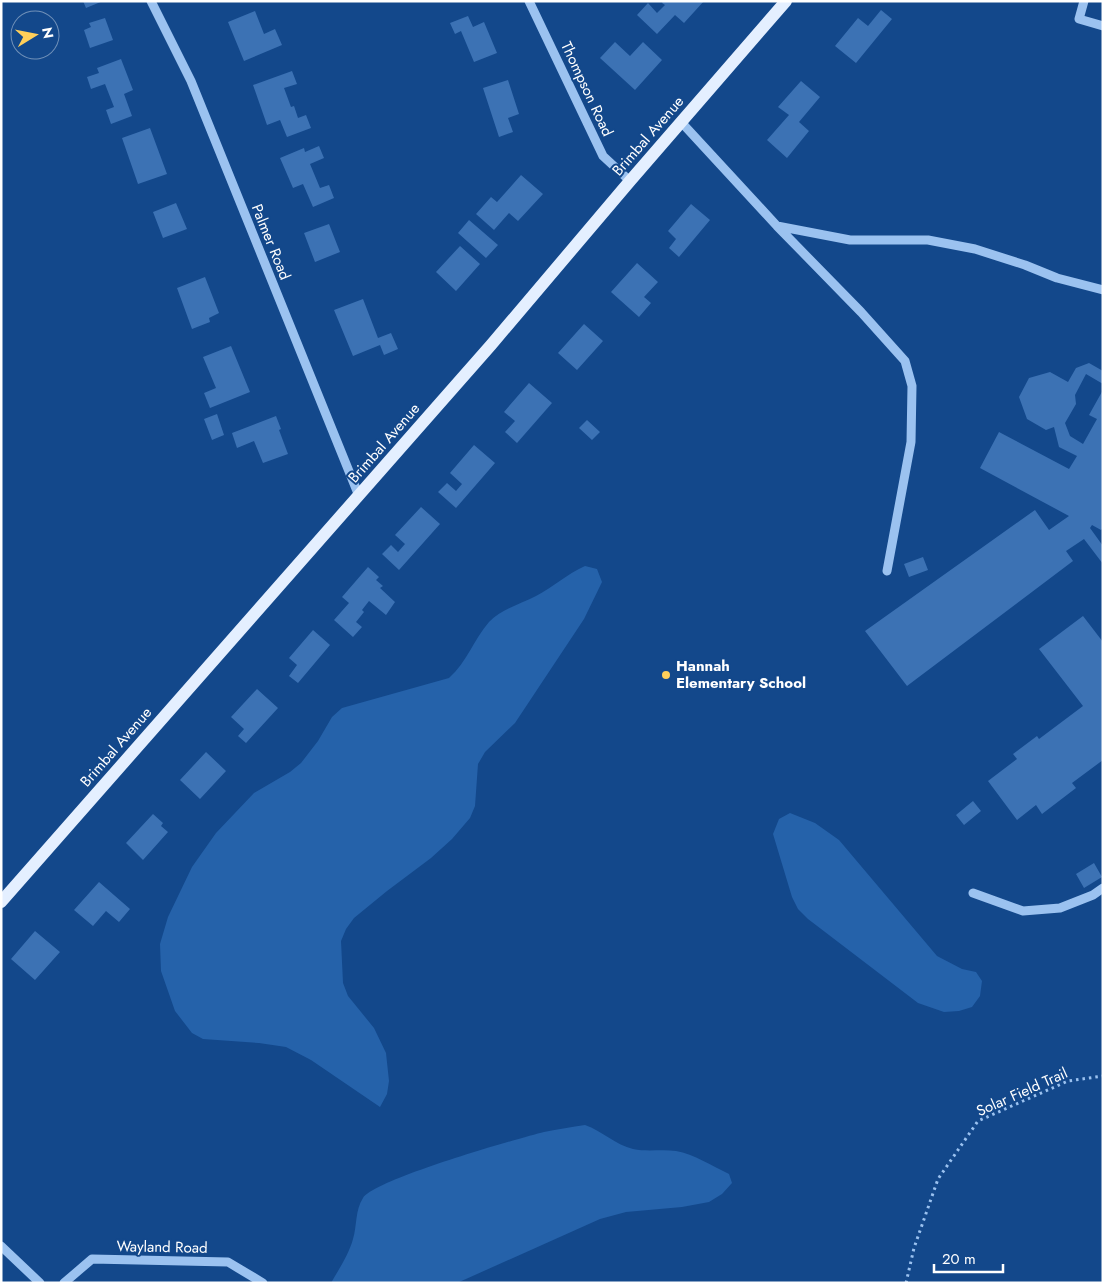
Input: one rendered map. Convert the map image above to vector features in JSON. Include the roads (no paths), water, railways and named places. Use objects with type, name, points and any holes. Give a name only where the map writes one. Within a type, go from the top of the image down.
[{"type":"main road","name":"Brimbal Avenue","points":[[1,902],[492,345],[630,181],[786,1]]},
{"type":"street","name":"Palmer Road","points":[[151,1],[191,81],[359,496]]},
{"type":"street","name":"Thompson Road","points":[[530,1],[603,156],[630,181]]},
{"type":"street","points":[[1084,1],[1079,19],[1103,26]]},
{"type":"street","points":[[682,123],[905,360],[912,386],[911,442],[887,571]]},
{"type":"street","points":[[777,226],[850,240],[928,240],[975,249],[1025,265],[1057,278],[1103,290]]},
{"type":"street","points":[[973,893],[1023,911],[1060,908],[1093,895],[1103,888]]},
{"type":"street","points":[[1,1246],[40,1283]]},
{"type":"street","name":"Wayland Road","points":[[64,1283],[92,1259],[228,1262],[263,1283]]},
{"type":"place","name":"Hannah Elementary School","points":[[666,675]]}]
